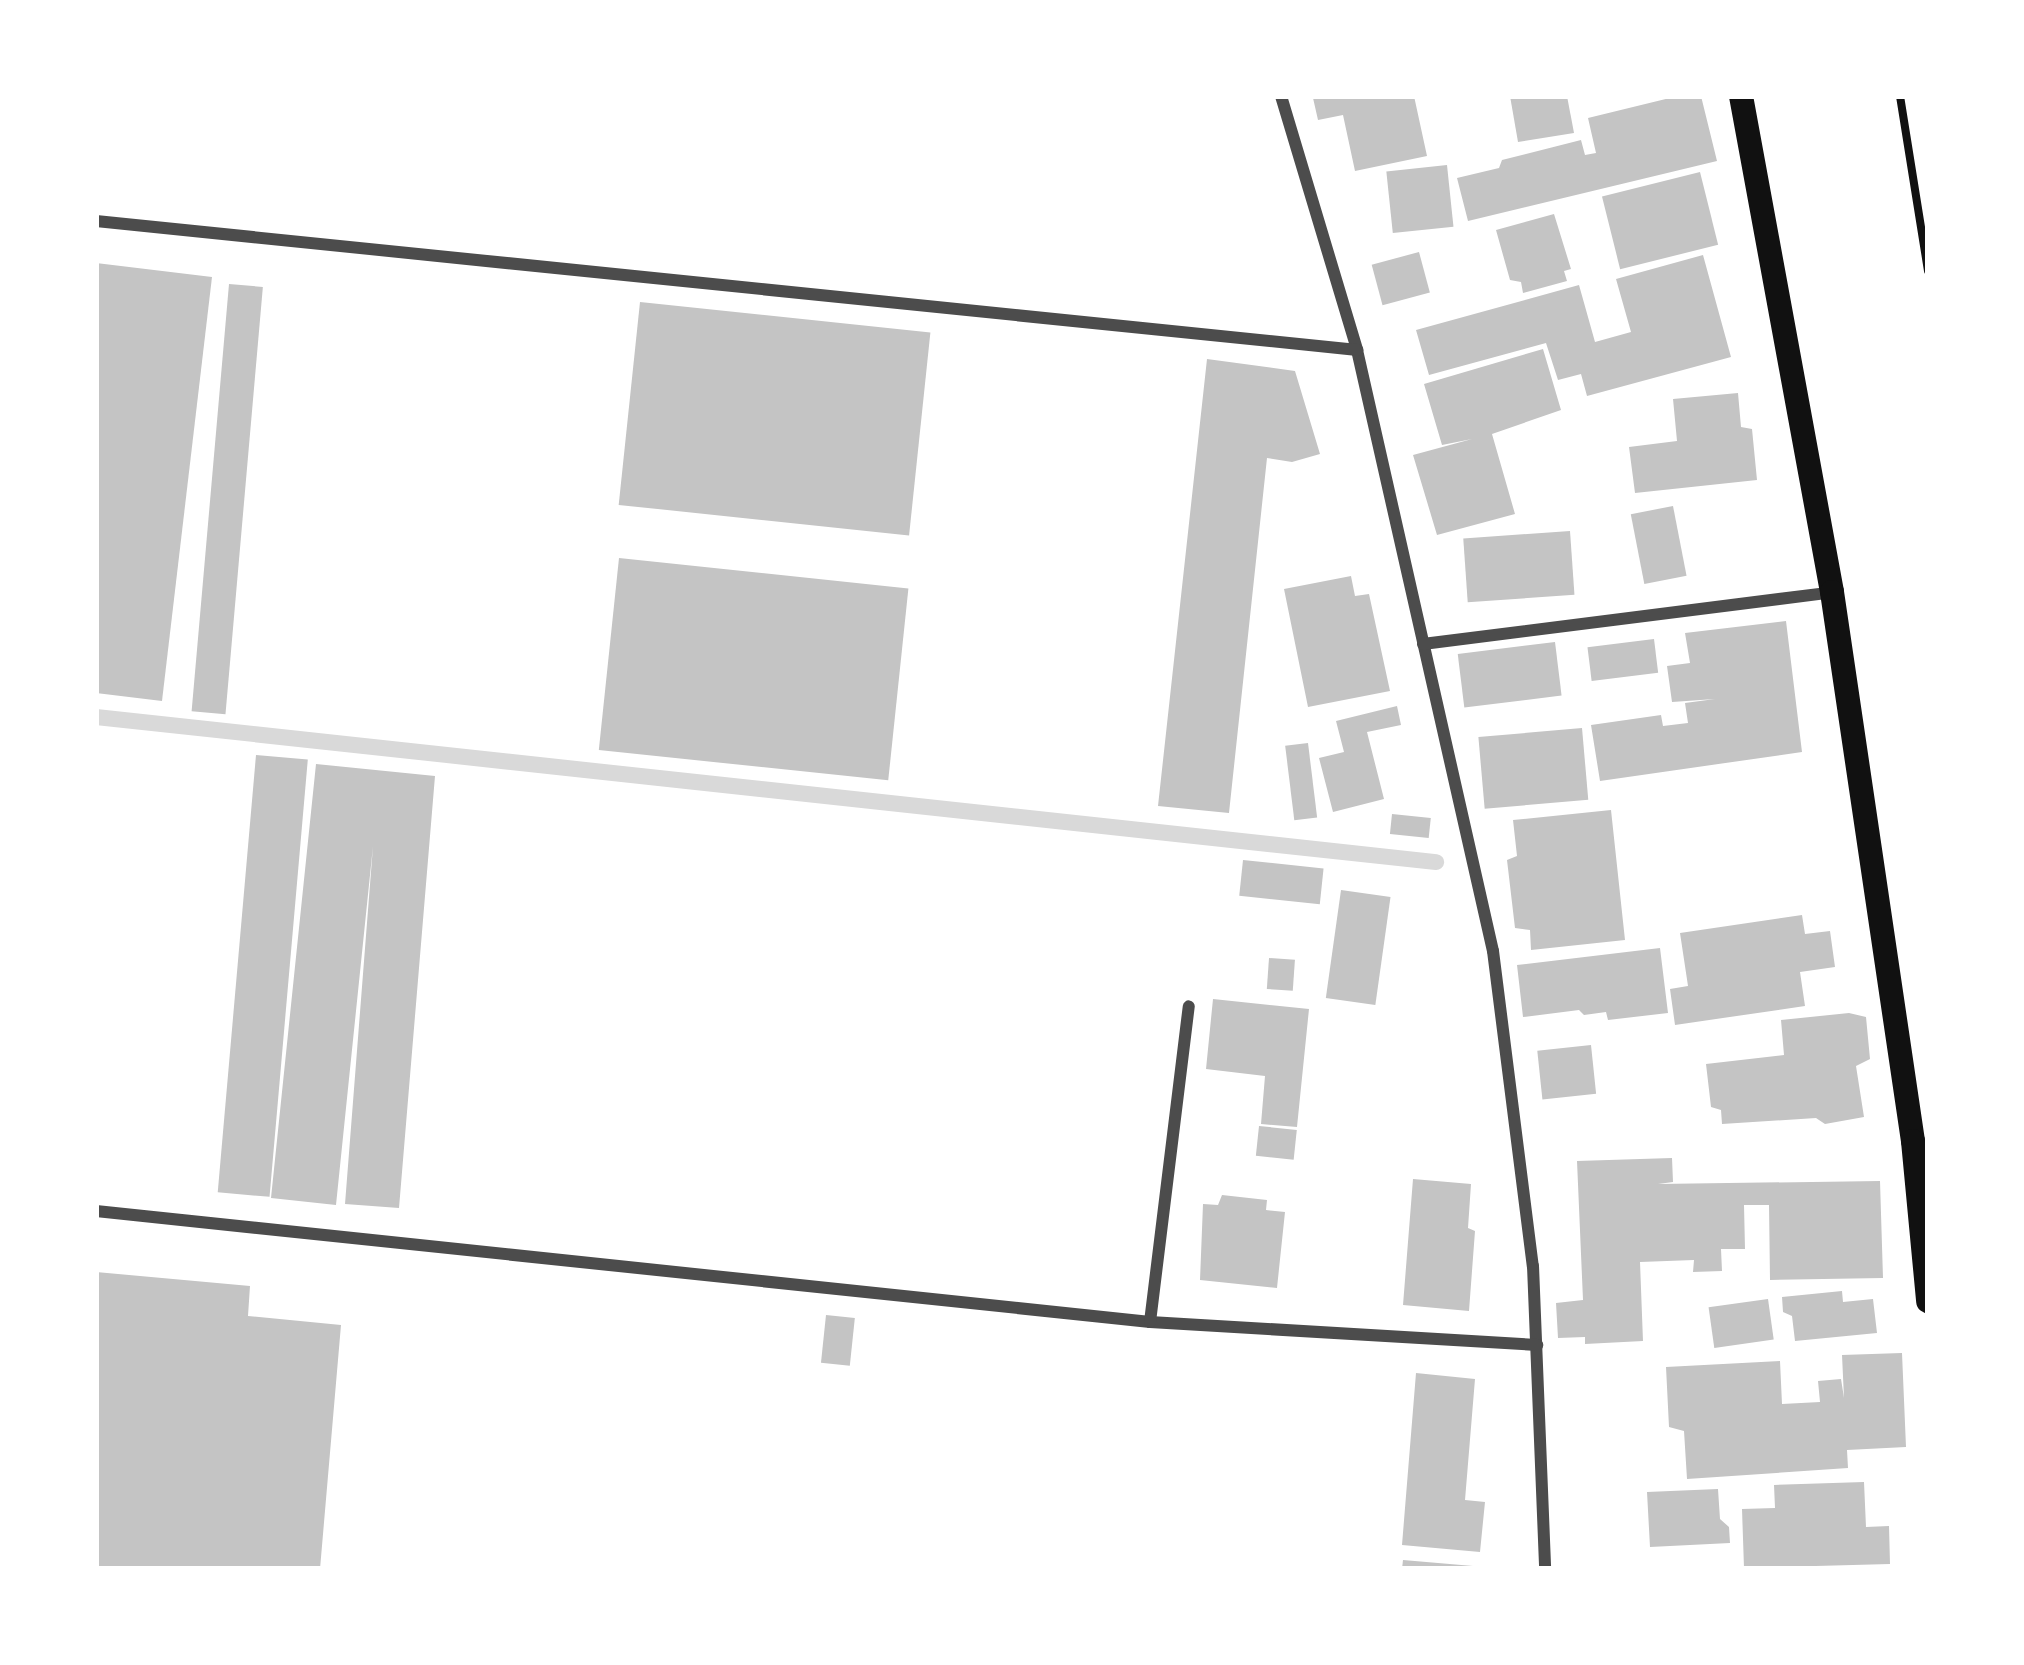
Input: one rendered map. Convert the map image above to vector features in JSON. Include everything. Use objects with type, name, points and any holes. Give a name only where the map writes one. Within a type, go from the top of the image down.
[{"type":"main road","points":[[1741,96],[1832,592],[1913,1141],[1928,1301]]},
{"type":"street","points":[[1281,96],[1357,350],[1493,951],[1533,1266],[1545,1569]]},
{"type":"street","points":[[96,221],[1357,350]]},
{"type":"street","points":[[1423,644],[1832,592]]},
{"type":"street","points":[[1150,1322],[1189,1006]]},
{"type":"street","points":[[96,1211],[1150,1322],[1537,1346]]},
{"type":"path","points":[[1900,96],[1928,271]]},
{"type":"building","points":[[1414,96],[1427,156],[1355,171],[1343,115],[1318,120],[1313,98]]},
{"type":"building","points":[[1510,96],[1567,96],[1574,133],[1518,142]]},
{"type":"building","points":[[1678,96],[1701,96],[1717,161],[1468,221],[1457,178],[1499,168],[1502,160],[1581,140],[1585,155],[1596,153],[1588,118]]},
{"type":"building","points":[[1447,165],[1453,227],[1393,233],[1386,171]]},
{"type":"building","points":[[1700,172],[1718,245],[1620,269],[1602,196]]},
{"type":"building","points":[[1554,214],[1571,269],[1564,271],[1567,281],[1523,293],[1521,282],[1510,280],[1496,230]]},
{"type":"building","points":[[1419,252],[1430,293],[1383,305],[1372,265]]},
{"type":"building","points":[[1703,255],[1731,357],[1587,396],[1581,374],[1558,380],[1546,343],[1429,375],[1416,330],[1579,285],[1595,342],[1631,332],[1616,279]]},
{"type":"building","points":[[96,263],[212,277],[162,701],[96,693]]},
{"type":"building","points":[[229,284],[263,287],[225,714],[192,711]]},
{"type":"building","points":[[640,302],[930,333],[909,535],[619,505]]},
{"type":"building","points":[[1543,349],[1561,410],[1492,434],[1515,514],[1437,535],[1413,455],[1472,439],[1442,445],[1424,384]]},
{"type":"building","points":[[1207,359],[1295,371],[1320,454],[1292,462],[1267,458],[1229,813],[1158,806]]},
{"type":"building","points":[[1738,393],[1741,427],[1752,429],[1757,480],[1635,493],[1629,447],[1677,441],[1673,399]]},
{"type":"building","points":[[1673,506],[1687,576],[1644,584],[1631,514]]},
{"type":"building","points":[[1570,531],[1574,595],[1468,602],[1463,538]]},
{"type":"building","points":[[619,558],[908,588],[888,780],[599,750]]},
{"type":"building","points":[[1351,576],[1355,596],[1369,594],[1390,691],[1308,707],[1284,589]]},
{"type":"building","points":[[1786,621],[1802,752],[1600,781],[1591,725],[1661,715],[1663,726],[1688,723],[1685,703],[1715,699],[1672,702],[1667,666],[1690,663],[1685,633]]},
{"type":"building","points":[[1654,639],[1658,673],[1592,681],[1587,647]]},
{"type":"building","points":[[1555,642],[1562,696],[1464,708],[1458,654]]},
{"type":"building","points":[[1397,706],[1401,725],[1367,732],[1384,799],[1333,812],[1319,758],[1344,752],[1336,721]]},
{"type":"building","points":[[1582,728],[1588,800],[1485,809],[1478,737]]},
{"type":"building","points":[[1308,743],[1317,817],[1294,820],[1285,746]]},
{"type":"building","points":[[256,755],[308,760],[270,1197],[218,1192]]},
{"type":"building","points":[[316,764],[435,776],[399,1208],[345,1204],[373,846],[336,1205],[271,1198]]},
{"type":"building","points":[[1611,810],[1625,940],[1531,950],[1530,930],[1515,928],[1507,860],[1517,856],[1513,820]]},
{"type":"building","points":[[1392,814],[1431,818],[1429,838],[1390,834]]},
{"type":"building","points":[[1243,860],[1324,868],[1320,904],[1239,896]]},
{"type":"building","points":[[1341,890],[1391,897],[1375,1005],[1326,998]]},
{"type":"building","points":[[1802,915],[1805,934],[1830,931],[1835,967],[1800,972],[1805,1006],[1675,1025],[1670,989],[1688,986],[1680,933]]},
{"type":"building","points":[[1660,948],[1668,1013],[1608,1020],[1606,1012],[1584,1015],[1579,1010],[1523,1017],[1517,965]]},
{"type":"building","points":[[1269,958],[1295,960],[1293,991],[1267,989]]},
{"type":"building","points":[[1213,999],[1309,1009],[1297,1127],[1261,1124],[1265,1076],[1206,1069]]},
{"type":"building","points":[[1849,1013],[1866,1017],[1870,1059],[1856,1066],[1864,1117],[1825,1124],[1816,1118],[1722,1124],[1721,1110],[1711,1107],[1706,1064],[1784,1055],[1781,1020]]},
{"type":"building","points":[[1591,1045],[1596,1094],[1542,1099],[1537,1051]]},
{"type":"building","points":[[1259,1126],[1297,1130],[1294,1160],[1256,1156]]},
{"type":"building","points":[[1672,1158],[1673,1182],[1658,1184],[1880,1181],[1883,1278],[1770,1280],[1769,1205],[1744,1205],[1745,1249],[1721,1249],[1722,1271],[1693,1272],[1694,1260],[1640,1262],[1643,1341],[1585,1344],[1585,1337],[1558,1338],[1556,1303],[1583,1300],[1577,1161]]},
{"type":"building","points":[[1413,1179],[1471,1184],[1468,1228],[1475,1231],[1469,1311],[1403,1305]]},
{"type":"building","points":[[1222,1195],[1267,1200],[1266,1210],[1285,1212],[1277,1288],[1200,1280],[1203,1204],[1218,1205]]},
{"type":"building","points":[[96,1272],[250,1286],[248,1316],[341,1325],[320,1569],[96,1569]]},
{"type":"building","points":[[1842,1291],[1843,1302],[1873,1299],[1877,1333],[1795,1341],[1792,1316],[1783,1312],[1782,1297]]},
{"type":"building","points":[[1768,1299],[1774,1340],[1714,1348],[1709,1307]]},
{"type":"building","points":[[826,1315],[855,1318],[850,1366],[821,1363]]},
{"type":"building","points":[[1902,1353],[1906,1447],[1847,1450],[1848,1468],[1687,1479],[1684,1431],[1669,1427],[1666,1367],[1780,1361],[1782,1404],[1820,1402],[1818,1381],[1841,1379],[1844,1398],[1842,1355]]},
{"type":"building","points":[[1416,1373],[1475,1379],[1465,1500],[1485,1502],[1480,1552],[1402,1545]]},
{"type":"building","points":[[1864,1482],[1866,1527],[1889,1526],[1890,1564],[1744,1568],[1742,1509],[1775,1508],[1774,1485]]},
{"type":"building","points":[[1718,1489],[1720,1519],[1729,1527],[1730,1543],[1650,1547],[1647,1492]]},
{"type":"building","points":[[1403,1560],[1473,1566],[1402,1569]]},
{"type":"waterway","points":[[96,717],[1436,862]]}]
